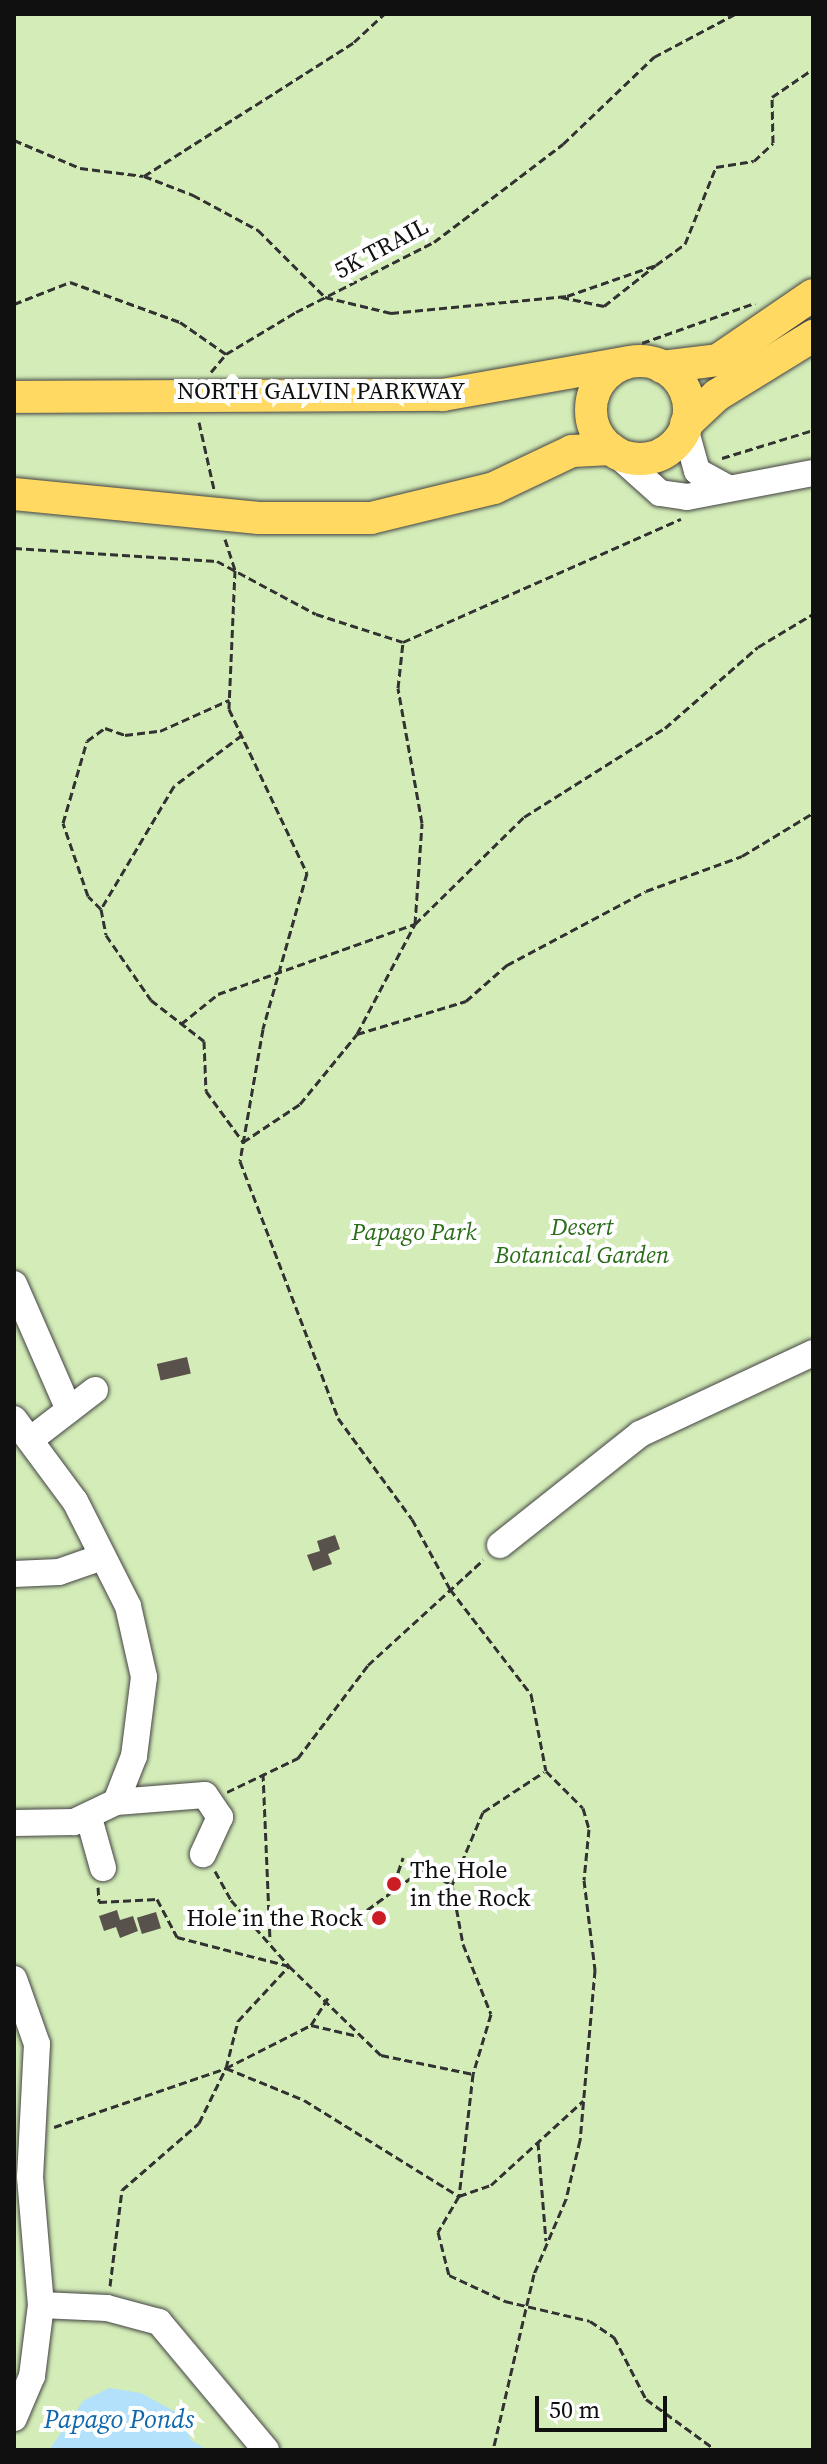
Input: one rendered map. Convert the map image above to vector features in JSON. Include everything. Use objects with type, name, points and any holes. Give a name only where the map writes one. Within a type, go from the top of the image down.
[{"type":"main road","points":[[662,367],[718,360],[813,295]]},
{"type":"main road","points":[[14,494],[259,518],[371,518],[494,488],[572,451],[612,450],[655,457],[717,395],[813,336]]},
{"type":"main road","points":[[612,450],[594,427],[593,395],[632,354],[662,367],[682,387],[686,426]]},
{"type":"main road","name":"NORTH GALVIN PARKWAY","points":[[14,397],[443,395],[632,354]]},
{"type":"street","points":[[686,426],[697,471],[723,477],[813,473]]},
{"type":"street","points":[[612,450],[660,493],[687,497],[723,477]]},
{"type":"street","points":[[14,1284],[69,1410]]},
{"type":"street","points":[[500,1545],[640,1434],[813,1353]]},
{"type":"street","points":[[30,1440],[95,1390]]},
{"type":"street","points":[[14,1419],[75,1501],[102,1557],[143,1658],[144,1712],[116,1802]]},
{"type":"street","points":[[14,1574],[59,1572],[102,1557]]},
{"type":"street","points":[[16,1831],[89,1818],[116,1802],[205,1795],[216,1803],[217,1830],[203,1854]]},
{"type":"street","points":[[89,1818],[103,1868]]},
{"type":"street","points":[[14,1979],[37,2044],[30,2128],[41,2305],[32,2376],[14,2418]]},
{"type":"street","points":[[41,2305],[107,2308],[167,2329],[266,2450]]},
{"type":"path","points":[[144,176],[354,42],[384,14]]},
{"type":"path","name":"5K TRAIL","points":[[14,140],[80,168],[144,176],[258,230],[325,297],[434,242],[563,144],[654,57],[735,14]]},
{"type":"path","points":[[561,297],[604,306],[685,244],[716,167],[754,161],[773,143],[772,97],[813,69]]},
{"type":"path","points":[[325,297],[391,313],[561,297],[656,265]]},
{"type":"path","points":[[14,304],[70,282],[180,322],[226,354]]},
{"type":"path","points":[[632,354],[765,299]]},
{"type":"path","points":[[723,477],[728,453],[813,430]]},
{"type":"path","points":[[14,548],[194,556],[235,570],[292,603],[403,642],[636,545],[694,510]]},
{"type":"path","points":[[235,570],[230,699],[242,735],[307,873],[279,972],[240,1161],[288,1299],[338,1418],[412,1519],[450,1589],[531,1694],[546,1771],[583,1808],[589,1829],[584,1880],[595,1970],[584,2101],[566,2199],[547,2243],[527,2308],[493,2450]]},
{"type":"path","points":[[243,1142],[300,1104],[357,1034],[415,924],[543,802],[665,728],[758,647],[813,614]]},
{"type":"path","points":[[403,642],[398,688],[422,823],[415,924]]},
{"type":"path","points":[[230,699],[160,731],[105,728],[87,741],[63,823],[88,896],[101,909],[106,935],[151,1000],[204,1041],[206,1091],[243,1142]]},
{"type":"path","points":[[101,909],[174,786],[242,735]]},
{"type":"path","points":[[357,1034],[466,1001],[507,965],[646,891],[742,856],[813,813]]},
{"type":"path","points":[[181,1024],[218,994],[415,924]]},
{"type":"path","points":[[216,1803],[239,1781],[298,1758],[368,1665],[500,1545]]},
{"type":"path","points":[[546,1771],[483,1812],[452,1885],[463,1944],[491,2014],[473,2074],[459,2196],[438,2232],[449,2275],[527,2308],[590,2321],[614,2337],[646,2399],[716,2450]]},
{"type":"path","points":[[263,1773],[270,1942]]},
{"type":"path","points":[[203,1854],[231,1900],[289,1966],[328,1998],[359,2037],[381,2055],[473,2074]]},
{"type":"path","points":[[394,1884],[403,1858]]},
{"type":"path","points":[[103,1868],[99,1902],[157,1899],[177,1937],[289,1966]]},
{"type":"path","points":[[367,1910],[394,1884],[423,1869],[452,1885]]},
{"type":"path","points":[[107,2308],[122,2190],[199,2123],[226,2068],[238,2021],[289,1966]]},
{"type":"path","points":[[30,2128],[58,2127],[226,2068],[311,2025],[328,1998]]},
{"type":"path","points":[[311,2025],[359,2037]]},
{"type":"path","points":[[226,2068],[304,2100],[459,2196]]},
{"type":"path","points":[[459,2196],[491,2185],[584,2101]]},
{"type":"path","points":[[538,2142],[547,2243]]},
{"type":"green space","name":"Papago Park","points":[[14,14],[813,14],[813,2450],[14,2450]]},
{"type":"water","name":"Papago Ponds","points":[[109,2388],[141,2393],[183,2416],[191,2440],[207,2450],[49,2450],[83,2401]]},
{"type":"building","points":[[187,1357],[191,1374],[161,1381],[157,1364]]},
{"type":"building","points":[[335,1535],[340,1549],[328,1554],[332,1564],[313,1571],[307,1555],[320,1551],[317,1541]]},
{"type":"building","points":[[117,1910],[120,1920],[133,1916],[138,1931],[120,1938],[116,1927],[104,1931],[99,1916]]},
{"type":"building","points":[[156,1912],[161,1928],[142,1934],[137,1918]]},
{"type":"place","name":"The Hole in the Rock","points":[[394,1884]]},
{"type":"place","name":"Hole in the Rock","points":[[379,1918]]},
{"type":"park label","name":"Desert Botanical Garden","points":[[582,1241]]}]
